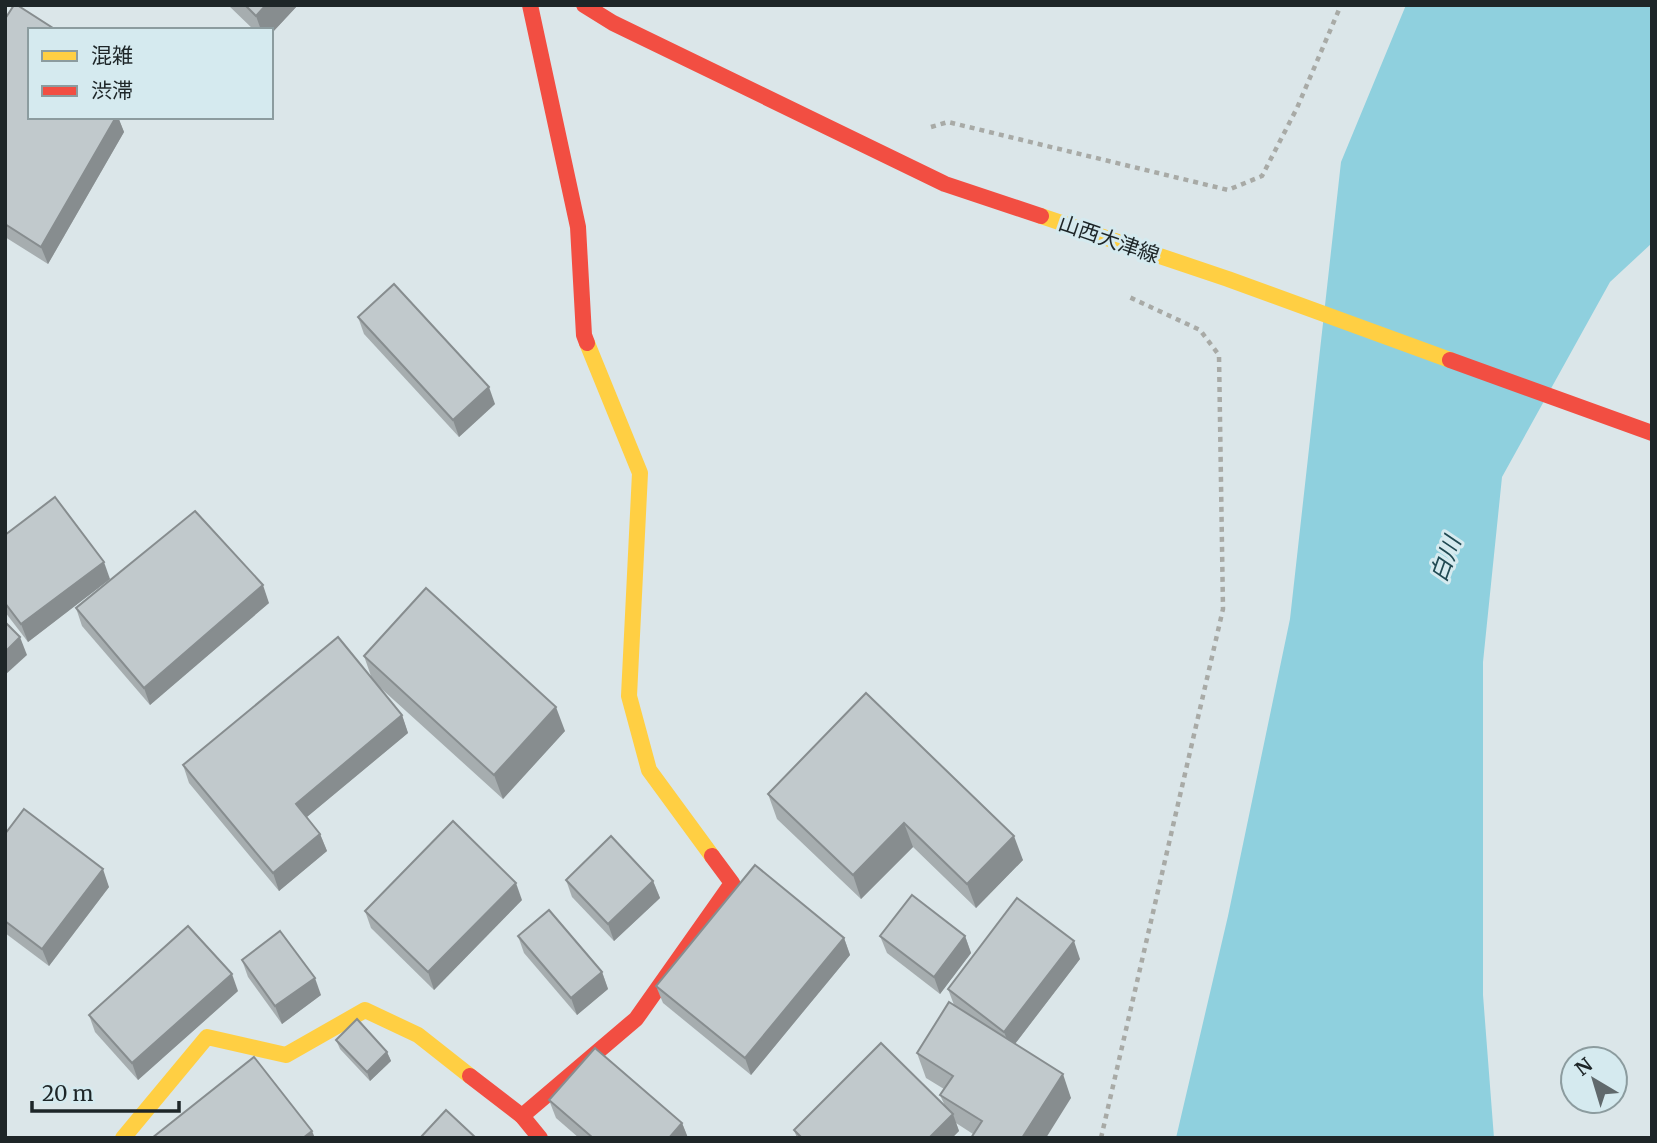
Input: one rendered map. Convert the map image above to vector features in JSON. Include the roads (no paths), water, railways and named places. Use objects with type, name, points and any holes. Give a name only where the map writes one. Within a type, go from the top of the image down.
[{"type":"street","points":[[522,1116],[636,1019],[732,883],[649,770],[629,696],[640,473],[584,335],[578,227],[530,5]]},
{"type":"street","name":"山西大津線","points":[[584,5],[613,23],[945,184],[1228,279],[1652,433]]},
{"type":"street","points":[[123,1138],[207,1037],[286,1055],[365,1010],[418,1035],[522,1116],[541,1138]]},
{"type":"water","name":"白川","points":[[1406,5],[1652,5],[1652,243],[1610,282],[1502,477],[1483,662],[1483,995],[1494,1138],[1176,1138],[1228,916],[1290,619],[1341,162]]}]
